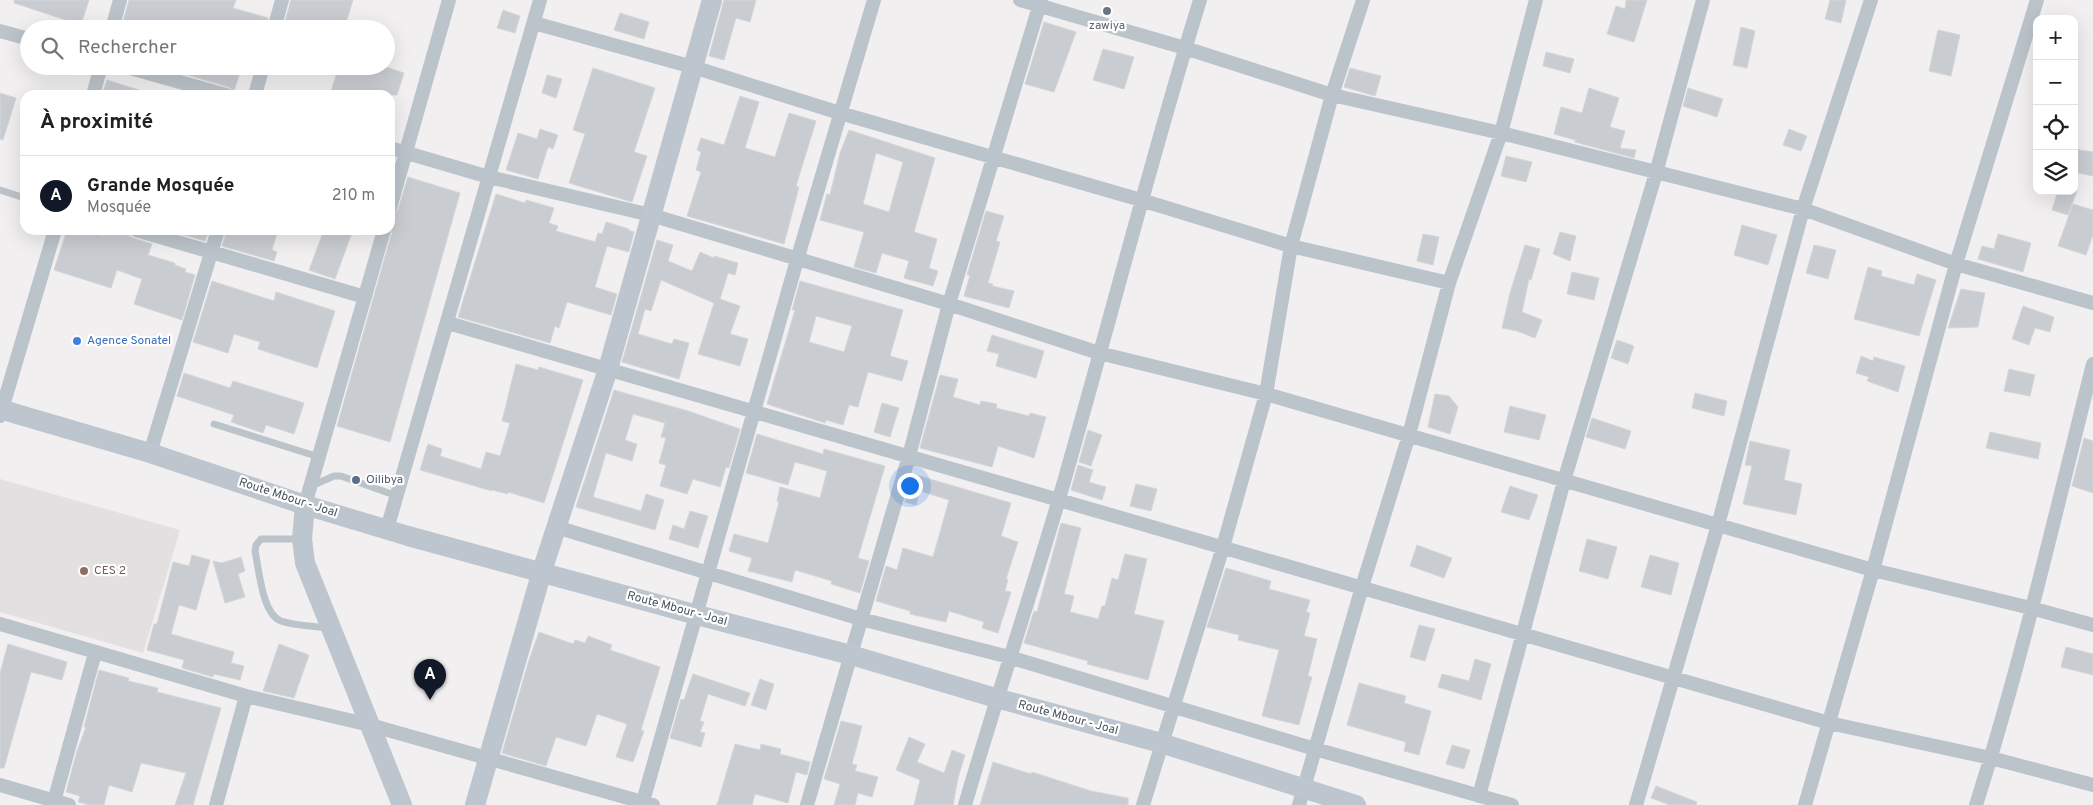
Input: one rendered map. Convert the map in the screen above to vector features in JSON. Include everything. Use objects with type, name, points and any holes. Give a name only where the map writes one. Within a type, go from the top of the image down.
[{"type":"main road","points":[[475,805],[542,571],[608,369],[712,0]]},
{"type":"main road","name":"Route Mbour - Joal","points":[[1,411],[308,496],[387,529],[697,616],[851,655],[1161,744],[1301,797],[1356,805]]},
{"type":"main road","points":[[308,496],[302,539],[305,563],[402,805]]},
{"type":"street","points":[[114,20],[120,0]]},
{"type":"street","points":[[276,20],[282,0]]},
{"type":"street","points":[[395,191],[450,0]]},
{"type":"street","points":[[387,529],[540,0]]},
{"type":"street","points":[[0,624],[246,696],[370,725],[488,757],[646,804],[797,260],[874,0]]},
{"type":"street","points":[[1020,0],[1040,3],[1332,95],[1501,132],[1803,210],[1956,264],[2093,303]]},
{"type":"street","points":[[965,805],[1058,499],[1200,0]]},
{"type":"street","points":[[1143,805],[1222,547],[1266,394],[1291,246],[1332,95],[1363,0]]},
{"type":"street","points":[[1301,797],[1408,435],[1449,283],[1501,132],[1536,0]]},
{"type":"street","points":[[1480,796],[1521,635],[1564,481],[1656,173],[1703,0]]},
{"type":"street","points":[[1636,805],[1718,525],[1803,210],[1871,0]]},
{"type":"street","points":[[1805,805],[1873,570],[1956,264],[2037,0]]},
{"type":"street","points":[[807,805],[909,456],[949,304],[1040,3]]},
{"type":"street","points":[[534,23],[693,67],[840,114],[1142,200],[1291,246],[1449,283]]},
{"type":"street","points":[[0,31],[20,37]]},
{"type":"street","points":[[94,90],[99,75]]},
{"type":"street","points":[[155,75],[208,90]]},
{"type":"street","points":[[256,90],[260,75]]},
{"type":"street","points":[[395,150],[489,177],[652,215],[949,304],[1099,353],[1266,394],[1873,570],[2093,625]]},
{"type":"street","points":[[1,411],[54,235]]},
{"type":"street","points":[[154,235],[365,297]]},
{"type":"street","points":[[150,453],[217,235]]},
{"type":"street","points":[[308,496],[383,235]]},
{"type":"street","points":[[448,323],[1829,723],[1991,758],[2093,785]]},
{"type":"street","points":[[1976,805],[1991,758],[2031,608],[2093,364]]},
{"type":"street","points":[[556,528],[862,619],[1009,657],[1315,749],[1512,805]]},
{"type":"street","points":[[53,803],[95,653]]},
{"type":"street","points":[[216,805],[246,696]]},
{"type":"street","points":[[0,785],[53,803],[69,805]]},
{"type":"lane","points":[[0,190],[20,196]]},
{"type":"lane","points":[[214,424],[319,457]]},
{"type":"lane","points":[[308,496],[334,476],[341,476],[397,496]]},
{"type":"lane","points":[[302,539],[261,539],[256,545],[255,551],[266,604],[272,616],[282,621],[332,629]]},
{"type":"shaded area","name":"CES 2","points":[[0,479],[180,530],[143,653],[0,612]]},
{"type":"building","points":[[14,0],[89,0],[83,20],[66,20],[14,3]]},
{"type":"building","points":[[129,0],[236,0],[233,8],[268,18],[267,20],[123,20]]},
{"type":"building","points":[[291,0],[353,0],[347,20],[285,20]]},
{"type":"building","points":[[724,0],[756,0],[750,22],[736,18],[724,60],[709,56]]},
{"type":"building","points":[[1626,0],[1647,0],[1634,42],[1607,34],[1616,6],[1625,9]]},
{"type":"building","points":[[1830,0],[1846,0],[1841,23],[1825,19]]},
{"type":"building","points":[[503,10],[520,16],[515,33],[497,28]]},
{"type":"building","points":[[620,13],[649,22],[644,39],[614,30]]},
{"type":"building","points":[[1044,22],[1076,32],[1054,92],[1025,84]]},
{"type":"building","points":[[1741,27],[1755,31],[1747,68],[1733,65]]},
{"type":"building","points":[[1938,30],[1960,35],[1951,76],[1929,71]]},
{"type":"building","points":[[1103,49],[1134,57],[1124,89],[1093,80]]},
{"type":"building","points":[[1546,52],[1574,59],[1570,73],[1543,66]]},
{"type":"building","points":[[593,68],[655,88],[634,152],[647,156],[632,202],[569,183],[585,134],[573,130]]},
{"type":"building","points":[[1350,68],[1381,76],[1375,96],[1344,87]]},
{"type":"building","points":[[395,70],[404,73],[397,95],[395,95],[395,90],[332,90],[336,75],[395,75]]},
{"type":"building","points":[[188,75],[239,75],[234,90]]},
{"type":"building","points":[[547,75],[562,79],[556,98],[542,93]]},
{"type":"building","points":[[107,80],[139,90],[104,90]]},
{"type":"building","points":[[1589,88],[1619,98],[1610,127],[1625,131],[1620,148],[1636,150],[1634,158],[1575,142],[1575,140],[1554,134],[1561,107],[1582,113]]},
{"type":"building","points":[[1688,88],[1723,99],[1717,117],[1683,106]]},
{"type":"building","points":[[0,93],[16,98],[3,140],[0,139]]},
{"type":"building","points":[[740,96],[759,102],[745,148],[775,157],[789,113],[816,121],[796,186],[799,187],[784,244],[687,216],[701,172],[696,170],[701,152],[697,150],[701,138],[724,145]]},
{"type":"building","points":[[540,129],[558,135],[553,149],[548,147],[538,179],[506,170],[518,133],[537,139]]},
{"type":"building","points":[[1789,129],[1807,136],[1801,151],[1783,145]]},
{"type":"building","points":[[849,130],[935,158],[914,232],[937,239],[929,268],[938,271],[933,286],[904,278],[909,261],[882,253],[876,273],[854,267],[864,232],[820,220],[827,194],[830,195],[840,153]],"holes":[[[876,153],[903,162],[889,212],[863,204]]]},
{"type":"building","points":[[2078,150],[2093,152],[2093,176],[2078,173]]},
{"type":"building","points":[[1506,156],[1532,162],[1526,182],[1501,176]]},
{"type":"building","points":[[408,177],[460,193],[390,442],[337,426],[391,235],[395,235],[395,213],[398,210]]},
{"type":"building","points":[[496,194],[525,203],[526,200],[554,208],[549,223],[558,226],[556,231],[595,242],[598,233],[602,234],[606,222],[634,232],[629,252],[607,246],[595,287],[617,294],[611,315],[567,302],[559,328],[555,326],[550,343],[458,317]]},
{"type":"building","points":[[2057,195],[2076,195],[2068,215],[2052,210]]},
{"type":"building","points":[[2073,204],[2093,210],[2093,235],[2086,255],[2058,246]]},
{"type":"building","points":[[986,211],[1004,216],[996,241],[1000,242],[988,283],[993,284],[992,286],[1014,291],[1009,308],[964,296],[970,275],[967,275]]},
{"type":"building","points":[[1742,225],[1777,235],[1768,265],[1734,255]]},
{"type":"building","points":[[1560,232],[1576,236],[1570,261],[1553,254]]},
{"type":"building","points":[[1423,234],[1439,237],[1433,265],[1417,261]]},
{"type":"building","points":[[1998,234],[2031,243],[2023,272],[1978,259],[1982,246],[1994,249]]},
{"type":"building","points":[[65,235],[129,235],[152,244],[148,255],[175,263],[175,265],[186,269],[185,272],[195,275],[182,320],[134,304],[142,279],[117,270],[111,288],[54,270]]},
{"type":"building","points":[[184,235],[207,235],[205,241]]},
{"type":"building","points":[[225,235],[276,235],[272,250],[277,252],[274,261],[222,246]]},
{"type":"building","points":[[322,235],[351,235],[335,279],[309,270]]},
{"type":"building","points":[[657,240],[673,245],[668,261],[692,271],[700,252],[714,258],[714,256],[738,263],[735,275],[728,273],[720,299],[740,306],[730,334],[748,339],[740,366],[698,354],[714,303],[661,280],[651,311],[645,309],[638,334],[672,344],[674,339],[689,343],[679,379],[622,362]]},
{"type":"building","points":[[1525,245],[1540,249],[1531,280],[1529,279],[1522,312],[1542,320],[1535,338],[1502,328],[1510,293]]},
{"type":"building","points":[[1814,245],[1836,250],[1828,279],[1806,273]]},
{"type":"building","points":[[1868,267],[1882,271],[1881,276],[1914,285],[1917,274],[1936,280],[1919,336],[1854,319]]},
{"type":"building","points":[[1572,272],[1599,278],[1594,300],[1567,294]]},
{"type":"building","points":[[212,281],[274,301],[276,292],[335,311],[317,368],[258,349],[260,342],[234,334],[228,353],[193,342]]},
{"type":"building","points":[[800,281],[903,310],[890,356],[908,361],[902,381],[868,372],[858,407],[849,405],[843,425],[826,420],[825,423],[767,404],[795,310],[792,310]],"holes":[[[816,316],[852,326],[844,352],[809,342]]]},
{"type":"building","points":[[1961,289],[1985,293],[1978,327],[1948,328]]},
{"type":"building","points":[[2023,306],[2054,317],[2050,332],[2035,328],[2029,345],[2012,339]]},
{"type":"building","points":[[992,335],[1044,351],[1036,378],[996,366],[999,354],[987,351]]},
{"type":"building","points":[[1617,340],[1634,346],[1628,364],[1611,358]]},
{"type":"building","points":[[1861,356],[1873,361],[1874,357],[1905,366],[1898,392],[1867,381],[1869,377],[1856,373]]},
{"type":"building","points":[[516,364],[538,370],[539,367],[583,380],[544,503],[508,492],[508,494],[492,491],[420,470],[428,444],[442,449],[440,456],[481,469],[486,452],[500,456],[510,423],[502,421]]},
{"type":"building","points":[[2009,369],[2035,375],[2030,396],[2004,391]]},
{"type":"building","points":[[184,373],[230,388],[233,381],[304,403],[294,434],[266,425],[263,433],[231,422],[234,415],[177,396]]},
{"type":"building","points":[[940,375],[958,379],[953,397],[980,405],[981,401],[997,404],[996,408],[1029,416],[1030,413],[1046,417],[1034,458],[998,446],[992,467],[920,448]]},
{"type":"building","points":[[614,390],[688,411],[740,429],[729,468],[726,467],[720,487],[693,479],[687,494],[660,486],[666,465],[659,463],[666,438],[661,437],[665,423],[633,414],[625,440],[637,444],[632,461],[606,453],[593,497],[641,511],[646,494],[664,500],[655,530],[576,507]]},
{"type":"building","points":[[1695,393],[1727,401],[1724,416],[1692,408]]},
{"type":"building","points":[[1435,394],[1449,396],[1458,407],[1450,434],[1428,427]]},
{"type":"building","points":[[882,403],[899,408],[890,437],[874,432]]},
{"type":"building","points":[[1510,406],[1546,415],[1539,440],[1504,432]]},
{"type":"building","points":[[1592,418],[1631,431],[1625,449],[1586,437]]},
{"type":"building","points":[[1088,430],[1102,435],[1091,466],[1079,462]]},
{"type":"building","points":[[1990,432],[2041,443],[2038,459],[1986,448]]},
{"type":"building","points":[[757,434],[823,454],[824,449],[885,466],[858,558],[869,561],[860,593],[831,584],[832,581],[795,570],[792,582],[748,571],[752,558],[729,551],[734,534],[768,543],[779,502],[777,501],[780,487],[820,498],[827,471],[795,462],[788,485],[746,473]]},
{"type":"building","points":[[2084,438],[2093,441],[2093,493],[2072,486]]},
{"type":"building","points":[[1750,441],[1790,450],[1784,480],[1802,484],[1796,515],[1743,504],[1752,466],[1745,465]]},
{"type":"building","points":[[1078,465],[1093,470],[1089,482],[1106,487],[1102,500],[1071,490]]},
{"type":"building","points":[[913,474],[1011,503],[1001,536],[1018,542],[1006,579],[1008,579],[1005,591],[1011,592],[998,633],[982,628],[984,622],[949,611],[946,622],[910,614],[910,611],[876,601],[886,566],[897,570],[903,548],[933,557],[949,500],[920,491],[916,505],[905,502]]},
{"type":"building","points":[[1136,484],[1157,489],[1151,511],[1130,506]]},
{"type":"building","points":[[1510,486],[1538,495],[1529,520],[1501,512]]},
{"type":"building","points":[[690,511],[708,516],[698,548],[669,539],[673,525],[684,529]]},
{"type":"building","points":[[1061,523],[1081,528],[1064,594],[1074,596],[1070,612],[1098,619],[1102,606],[1105,606],[1112,578],[1118,580],[1125,554],[1147,559],[1134,614],[1164,621],[1148,680],[1087,664],[1088,661],[1024,643],[1034,611],[1037,612]]},
{"type":"building","points":[[1587,539],[1617,547],[1608,579],[1579,571]]},
{"type":"building","points":[[1417,545],[1452,558],[1444,578],[1410,566]]},
{"type":"building","points":[[192,555],[210,560],[196,610],[179,605],[171,634],[234,652],[231,663],[244,666],[240,680],[214,674],[213,677],[182,668],[184,660],[147,650],[154,624],[157,624],[173,562],[189,566]]},
{"type":"building","points":[[1650,555],[1679,563],[1671,595],[1641,587]]},
{"type":"building","points":[[241,557],[245,571],[238,574],[245,597],[225,603],[213,561],[222,563]]},
{"type":"building","points":[[1226,568],[1271,581],[1269,589],[1310,600],[1306,612],[1310,613],[1304,636],[1317,639],[1308,676],[1312,677],[1299,725],[1262,716],[1279,650],[1238,640],[1239,635],[1207,627]]},
{"type":"building","points":[[1419,625],[1435,629],[1425,661],[1410,657]]},
{"type":"building","points":[[539,632],[573,644],[575,640],[585,643],[588,636],[612,645],[610,650],[660,667],[641,730],[644,731],[633,762],[616,757],[627,724],[597,714],[586,746],[556,737],[546,766],[502,753]]},
{"type":"building","points":[[8,644],[67,662],[62,680],[31,672],[4,768],[0,768],[0,673]]},
{"type":"building","points":[[279,644],[309,655],[294,698],[263,691]]},
{"type":"building","points":[[2066,647],[2093,654],[2093,675],[2061,667]]},
{"type":"building","points":[[1475,659],[1491,664],[1481,700],[1438,687],[1442,674],[1469,681]]},
{"type":"building","points":[[99,670],[129,678],[128,681],[158,688],[157,692],[221,708],[193,805],[175,805],[186,773],[141,763],[132,792],[109,785],[104,805],[90,805],[78,802],[80,796],[66,792],[77,751],[86,727],[84,727]]},
{"type":"building","points":[[693,674],[750,693],[745,706],[708,694],[700,721],[704,722],[700,732],[705,733],[701,747],[670,738],[681,699],[684,700]]},
{"type":"building","points":[[760,679],[774,684],[766,710],[751,705]]},
{"type":"building","points":[[1359,683],[1406,696],[1404,703],[1431,711],[1419,755],[1404,751],[1406,742],[1347,725]]},
{"type":"building","points":[[841,721],[862,726],[852,764],[857,765],[855,771],[878,777],[872,797],[858,793],[855,805],[834,805],[840,784],[824,779]]},
{"type":"building","points":[[909,737],[925,744],[917,762],[944,773],[952,750],[965,755],[953,805],[914,805],[920,780],[896,770]]},
{"type":"building","points":[[735,744],[760,750],[761,744],[781,749],[780,754],[810,762],[807,775],[796,772],[788,803],[755,794],[752,805],[717,805]]},
{"type":"building","points":[[1452,745],[1470,750],[1464,769],[1446,764]]},
{"type":"building","points":[[993,762],[1091,791],[1128,798],[1128,805],[980,805]]},
{"type":"building","points":[[1656,786],[1697,802],[1696,805],[1670,805],[1651,798]]},
{"type":"place","name":"zawiya","points":[[1107,11]]},
{"type":"place","name":"Agence Sonatel","points":[[77,341]]},
{"type":"place","name":"Oilibya","points":[[356,480]]},
{"type":"place","name":"CES 2","points":[[84,571]]},
{"type":"place","name":"Grande Mosquée","points":[[430,700]]}]
